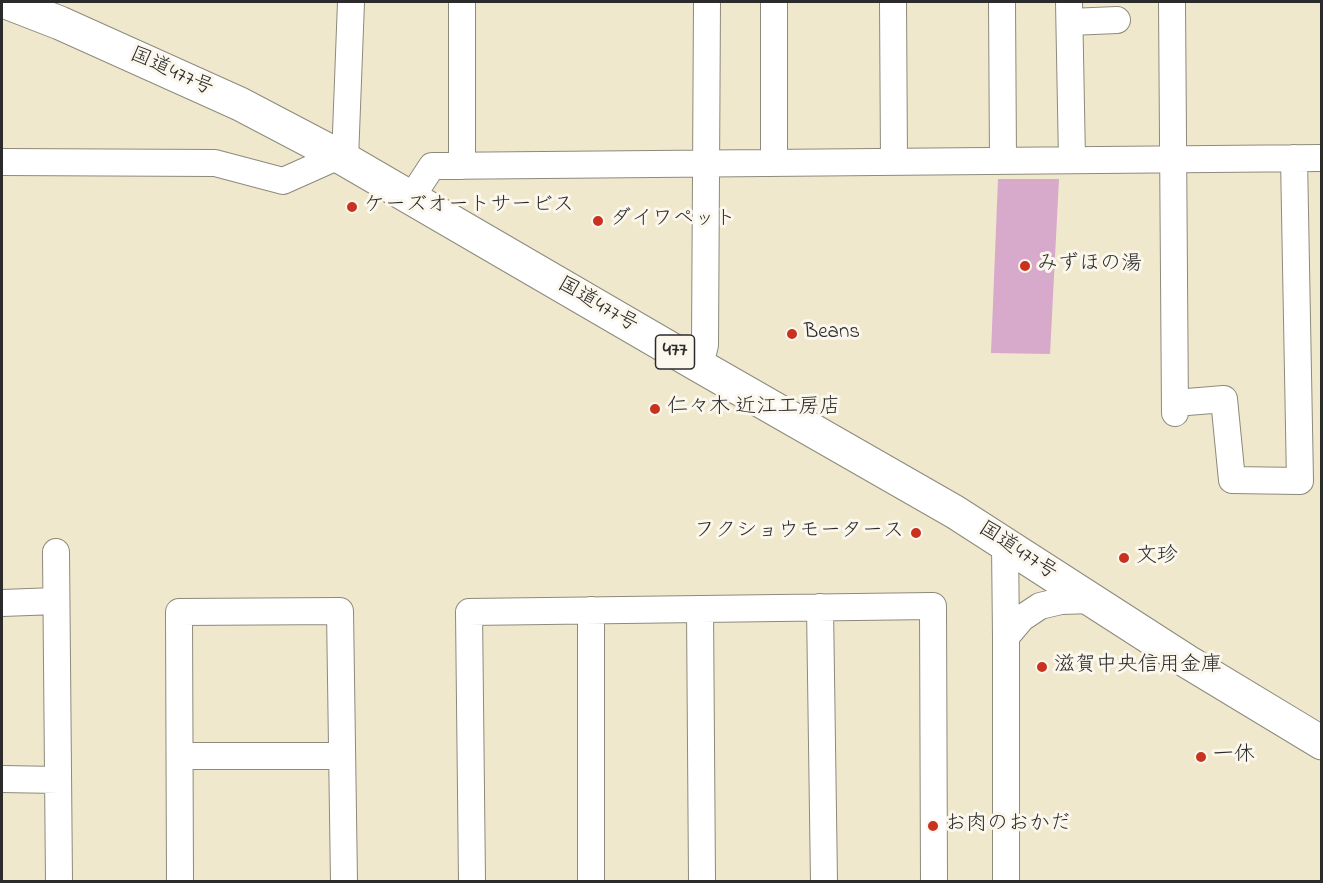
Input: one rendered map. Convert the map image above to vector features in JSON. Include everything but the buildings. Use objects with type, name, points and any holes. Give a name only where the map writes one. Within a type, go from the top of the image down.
[{"type":"highway","name":"国道477号","points":[[6,2],[60,23],[240,104],[342,157],[955,512],[1188,662],[1322,743]]},
{"type":"street","points":[[2,162],[215,163],[283,181],[342,157],[351,2]]},
{"type":"street","points":[[462,2],[462,166]]},
{"type":"street","points":[[700,366],[705,345],[708,164],[707,2]]},
{"type":"street","points":[[774,2],[774,163]]},
{"type":"street","points":[[893,2],[894,162]]},
{"type":"street","points":[[1002,2],[1003,161]]},
{"type":"street","points":[[1172,2],[1175,408],[1224,399],[1232,480],[1300,481],[1294,158]]},
{"type":"street","points":[[1072,160],[1070,12],[1117,20]]},
{"type":"street","points":[[411,198],[432,166],[1322,158]]},
{"type":"street","points":[[1005,544],[1006,882]]},
{"type":"street","points":[[56,552],[59,882]]},
{"type":"street","points":[[1006,637],[1022,618],[1040,606],[1061,601],[1092,600]]},
{"type":"street","points":[[2,603],[56,601]]},
{"type":"street","points":[[472,882],[469,612],[933,606],[933,882]]},
{"type":"street","points":[[820,608],[824,882]]},
{"type":"street","points":[[700,609],[702,882]]},
{"type":"street","points":[[591,610],[591,882]]},
{"type":"street","points":[[180,882],[179,612],[340,611],[344,882]]},
{"type":"street","points":[[180,756],[342,756]]},
{"type":"street","points":[[2,779],[58,780]]},
{"type":"place","name":"ケーズオートサービス","points":[[352,207]]},
{"type":"place","name":"ダイワペット","points":[[598,221]]},
{"type":"place","name":"みずほの湯","points":[[1025,266]]},
{"type":"place","name":"Beans","points":[[792,334]]},
{"type":"place","name":"仁々木 近江工房店","points":[[655,409]]},
{"type":"place","name":"フクショウモータース","points":[[916,533]]},
{"type":"place","name":"文珍","points":[[1124,558]]},
{"type":"place","name":"滋賀中央信用金庫","points":[[1042,667]]},
{"type":"place","name":"一休","points":[[1201,757]]},
{"type":"place","name":"お肉のおかだ","points":[[933,826]]}]
